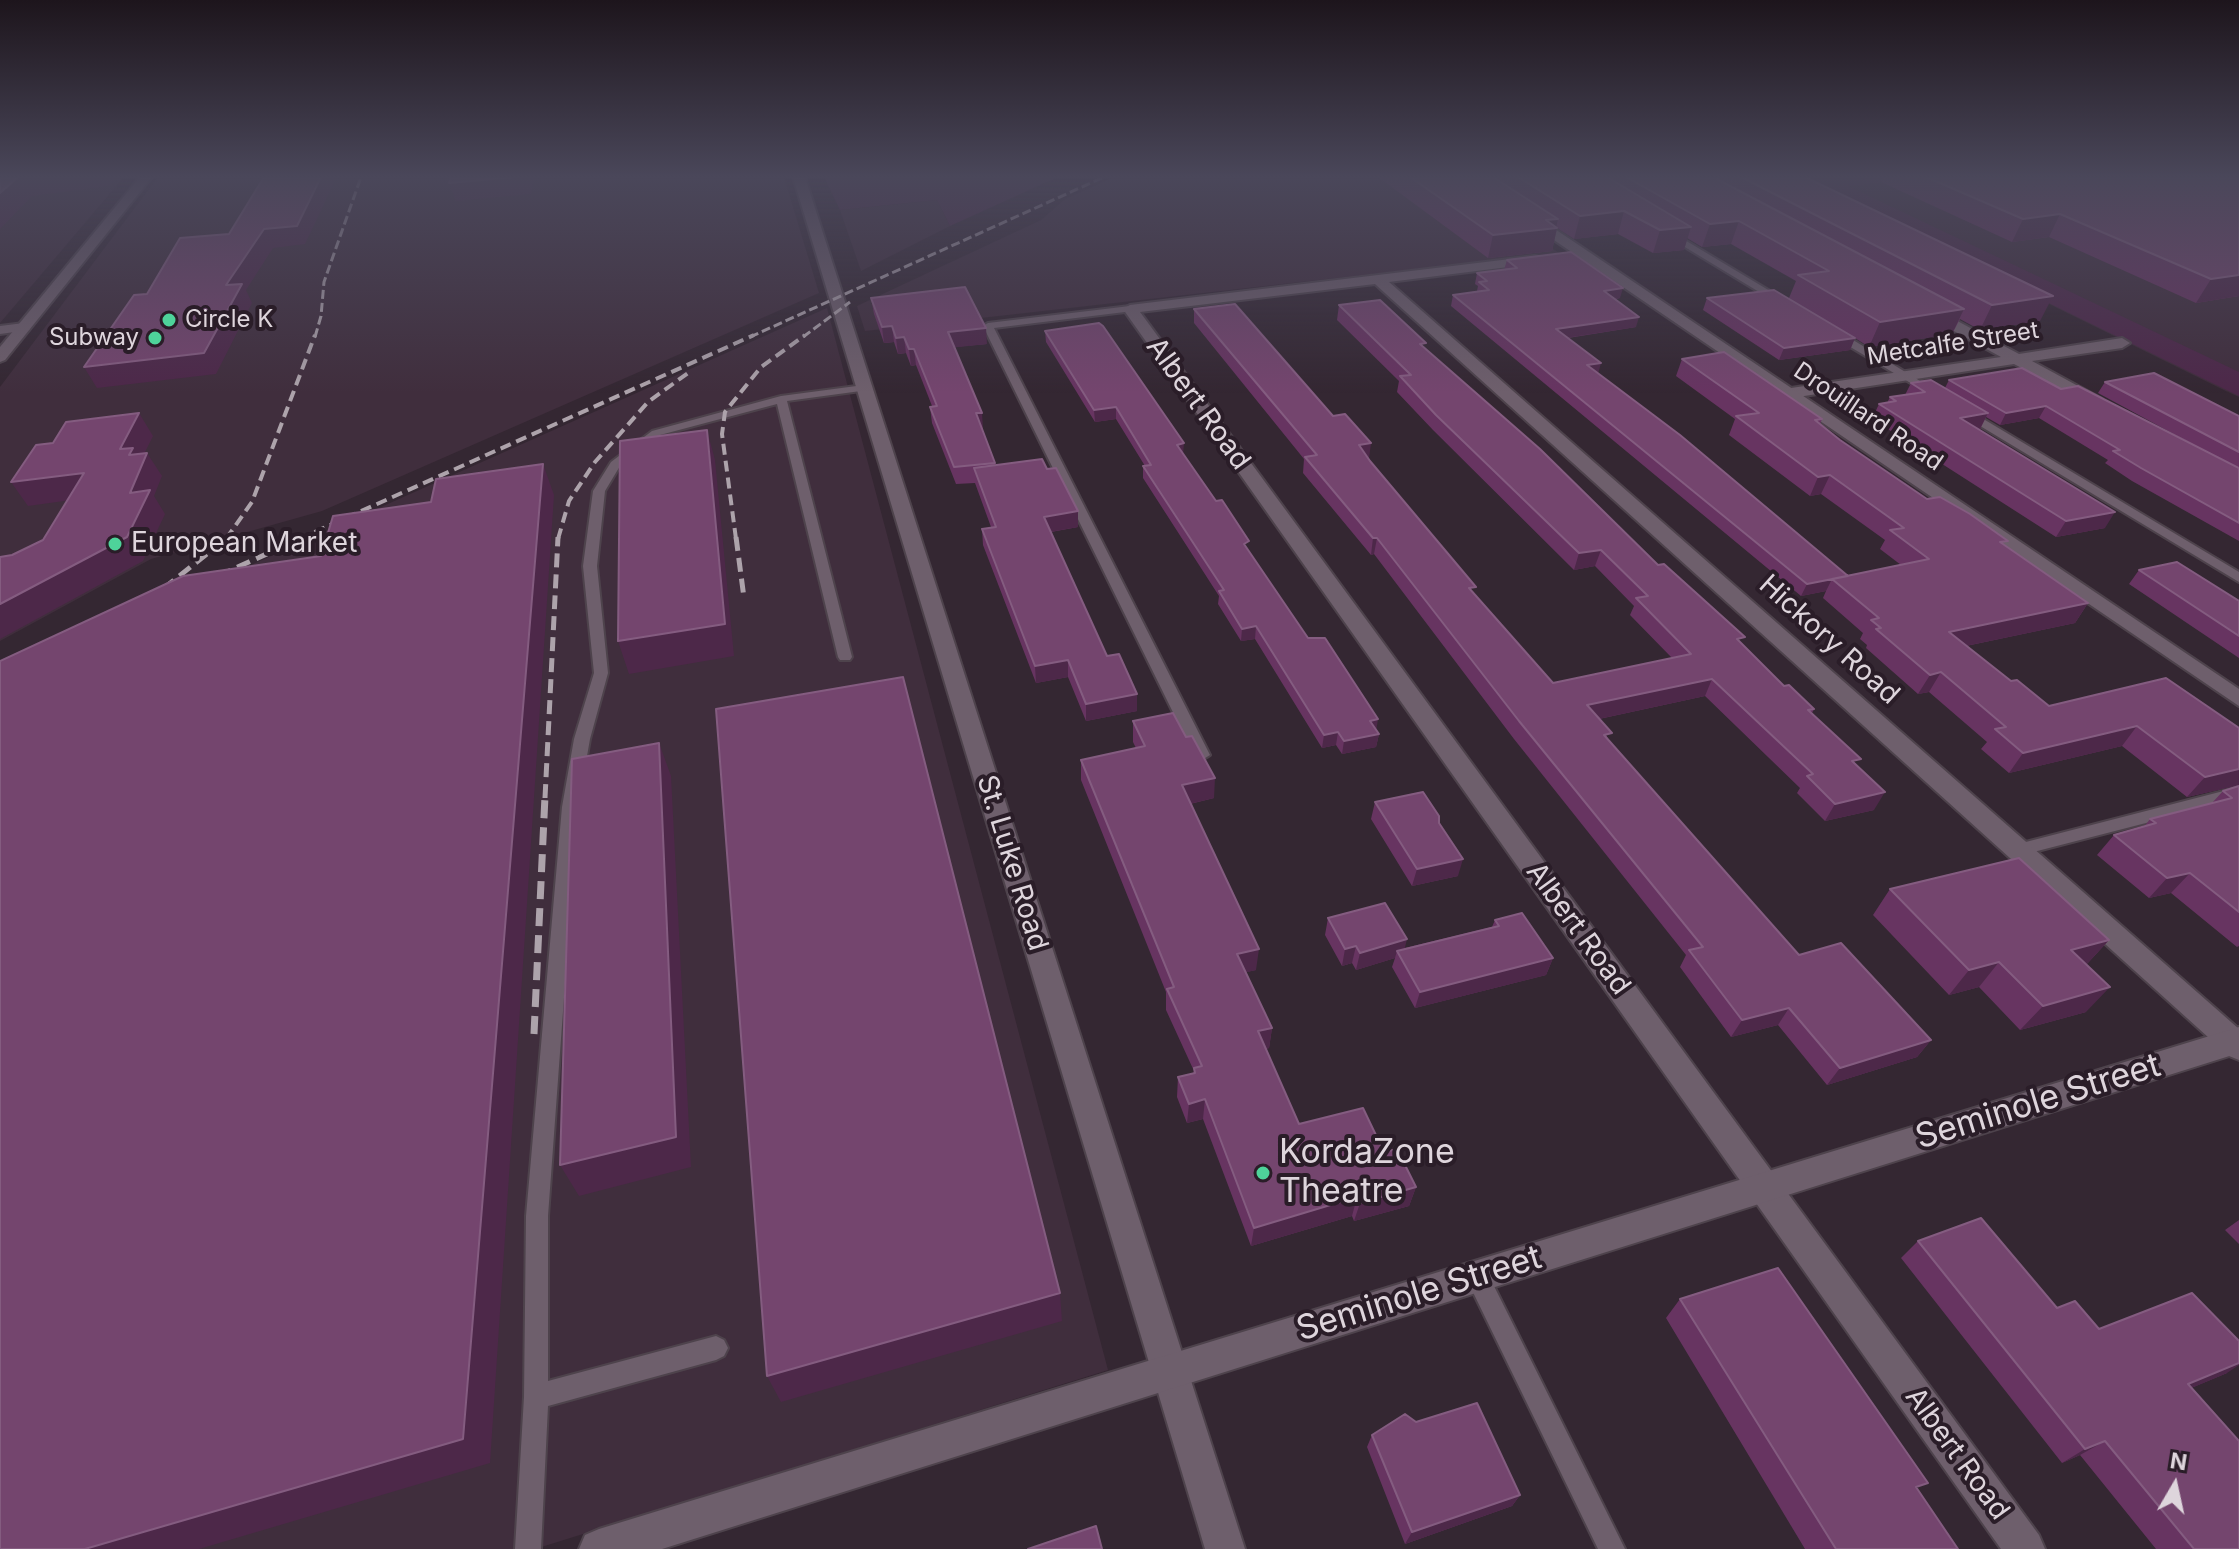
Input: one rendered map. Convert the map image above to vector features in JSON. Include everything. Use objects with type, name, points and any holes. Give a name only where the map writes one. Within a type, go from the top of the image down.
[{"type":"street","points":[[0,357],[87,249]]},
{"type":"street","name":"St. Luke Road","points":[[821,249],[1225,1549]]},
{"type":"street","name":"Drouillard Road","points":[[1576,249],[2239,699]]},
{"type":"street","points":[[1130,309],[1583,254]]},
{"type":"street","name":"Hickory Road","points":[[1378,279],[2237,1043]]},
{"type":"street","points":[[1918,306],[2116,413]]},
{"type":"street","name":"Albert Road","points":[[1130,309],[2025,1549]]},
{"type":"street","points":[[0,330],[24,327]]},
{"type":"street","name":"Metcalfe Street","points":[[1791,393],[2122,343]]},
{"type":"street","name":"Seminole Street","points":[[599,1549],[650,1540],[1170,1371],[2237,1043]]},
{"type":"lane","points":[[1695,249],[1792,308]]},
{"type":"lane","points":[[1130,309],[988,326],[1208,767]]},
{"type":"lane","points":[[1820,324],[2239,578]]},
{"type":"lane","points":[[528,1549],[536,1397],[537,1216],[570,807],[582,739],[601,673],[590,566],[599,491],[615,464],[656,433],[781,399],[864,388]]},
{"type":"lane","points":[[781,399],[845,657]]},
{"type":"lane","points":[[2018,850],[2239,793]]},
{"type":"lane","points":[[1477,1276],[1612,1549]]},
{"type":"lane","points":[[536,1397],[716,1348]]},
{"type":"shaded area","points":[[0,249],[63,249],[0,323]]},
{"type":"shaded area","points":[[104,249],[806,249],[819,293],[322,511],[151,559],[0,641],[0,387]]},
{"type":"shaded area","points":[[854,249],[904,249],[861,271]]},
{"type":"shaded area","points":[[978,249],[1554,249],[1559,253],[865,331],[857,306]]},
{"type":"shaded area","points":[[1938,249],[2239,249],[2239,397]]},
{"type":"shaded area","points":[[1939,249],[1981,249],[2239,372],[2239,396]]},
{"type":"shaded area","points":[[827,308],[1108,1370],[535,1549],[0,1549],[0,677]]},
{"type":"building","points":[[173,249],[250,249],[226,285],[242,284],[204,353],[84,367],[134,295],[147,294]]},
{"type":"building","points":[[1790,249],[1850,249],[1964,309],[1880,322],[1798,275],[1829,271]]},
{"type":"building","points":[[1883,249],[1956,249],[2053,296],[1992,305]]},
{"type":"building","points":[[2142,249],[2239,249],[2239,275],[2211,279]]},
{"type":"building","points":[[1571,252],[1623,288],[1604,291],[1639,317],[1556,329],[1601,363],[1587,365],[1680,435],[1848,576],[1807,584],[1453,295],[1489,290],[1479,282],[1487,281],[1477,273],[1517,268],[1507,260]]},
{"type":"building","points":[[965,287],[986,328],[948,332],[982,413],[976,413],[995,463],[954,467],[930,407],[937,406],[914,349],[909,349],[904,337],[896,338],[892,326],[882,327],[871,298]]},
{"type":"building","points":[[1774,290],[1855,338],[1784,348],[1707,298]]},
{"type":"building","points":[[1380,300],[1426,343],[1420,344],[1540,449],[1658,565],[1664,564],[1745,637],[1737,639],[1784,686],[1789,685],[1814,709],[1808,710],[1861,759],[1852,761],[1885,792],[1835,804],[1807,776],[1813,774],[1712,679],[1587,705],[1612,733],[1604,735],[1799,955],[1841,943],[1931,1040],[1840,1068],[1789,1008],[1742,1020],[1689,950],[1703,947],[1519,721],[1377,538],[1373,538],[1305,457],[1317,455],[1194,309],[1235,304],[1333,416],[1345,414],[1371,443],[1359,445],[1370,461],[1476,587],[1469,588],[1553,683],[1691,654],[1636,598],[1648,596],[1601,550],[1579,553],[1436,415],[1400,376],[1411,375],[1339,305]]},
{"type":"building","points":[[1099,323],[1184,443],[1177,445],[1216,501],[1222,500],[1249,541],[1244,544],[1308,638],[1325,638],[1378,719],[1370,721],[1379,734],[1344,741],[1338,732],[1324,735],[1256,626],[1242,629],[1219,591],[1224,590],[1143,466],[1151,465],[1116,407],[1094,410],[1045,331]]},
{"type":"building","points":[[1724,352],[1822,419],[1815,420],[1840,440],[1927,499],[1940,497],[1970,514],[2008,541],[2000,542],[2088,603],[1949,632],[2011,681],[2017,680],[2049,706],[2166,678],[2239,728],[2239,769],[2205,777],[2137,726],[2023,753],[1995,729],[2006,727],[1941,672],[1930,675],[1876,629],[1881,628],[1871,620],[1879,618],[1832,579],[1929,559],[1890,530],[1904,528],[1830,475],[1818,477],[1736,416],[1759,413],[1682,359]]},
{"type":"building","points":[[2022,368],[2061,389],[2078,386],[2239,468],[2239,523],[2141,468],[2113,451],[2120,450],[2046,406],[2006,413],[1949,380]]},
{"type":"building","points":[[2154,373],[2239,416],[2239,452],[2105,382]]},
{"type":"building","points":[[1931,380],[1988,413],[1960,418],[2115,512],[2066,521],[1879,404],[1896,401],[1890,397],[1925,392],[1911,383]]},
{"type":"building","points":[[139,413],[120,449],[133,448],[129,455],[147,453],[130,493],[150,490],[127,537],[0,604],[0,557],[12,555],[43,540],[84,473],[11,482],[36,445],[53,443],[66,422]]},
{"type":"building","points":[[707,430],[725,624],[618,641],[620,441]]},
{"type":"building","points":[[1042,459],[1047,469],[1056,468],[1078,511],[1044,517],[1107,656],[1119,654],[1137,694],[1086,704],[1068,660],[1035,666],[982,529],[996,527],[974,468]]},
{"type":"building","points":[[543,464],[463,1439],[85,1549],[0,1549],[0,661],[183,576],[321,556],[333,516],[431,502],[436,479]]},
{"type":"building","points":[[2177,562],[2239,601],[2239,636],[2139,570]]},
{"type":"building","points":[[903,677],[1060,1293],[767,1376],[716,709]]},
{"type":"building","points":[[1173,713],[1186,737],[1192,736],[1215,778],[1182,785],[1259,949],[1237,954],[1272,1028],[1258,1031],[1299,1124],[1363,1108],[1384,1152],[1397,1149],[1416,1187],[1360,1203],[1357,1197],[1254,1228],[1205,1099],[1189,1104],[1178,1077],[1195,1073],[1194,1068],[1202,1066],[1167,989],[1174,987],[1081,760],[1145,746],[1133,721]]},
{"type":"building","points":[[659,743],[676,1137],[560,1165],[572,759]]},
{"type":"building","points":[[2239,786],[2239,912],[2190,873],[2167,878],[2114,835],[2156,823],[2150,819],[2232,798],[2223,791]]},
{"type":"building","points":[[1423,792],[1463,859],[1417,869],[1375,802]]},
{"type":"building","points":[[2019,858],[2109,940],[2071,950],[2110,987],[2043,1006],[1999,962],[1969,970],[1890,889]]},
{"type":"building","points":[[1385,903],[1407,939],[1360,953],[1356,946],[1345,949],[1328,918]]},
{"type":"building","points":[[1522,913],[1553,958],[1420,992],[1397,951],[1499,926],[1495,920]]},
{"type":"building","points":[[1981,1218],[2057,1308],[2075,1301],[2099,1329],[2192,1293],[2239,1341],[2239,1363],[2188,1384],[2239,1441],[2239,1549],[2194,1549],[2105,1441],[2085,1449],[1918,1241]]},
{"type":"building","points":[[1778,1268],[1928,1483],[1916,1487],[1958,1549],[1836,1549],[1680,1299]]},
{"type":"building","points":[[1477,1403],[1520,1495],[1412,1532],[1372,1435],[1405,1414],[1416,1422]]},
{"type":"building","points":[[1096,1526],[1102,1549],[1028,1549]]},
{"type":"railway","points":[[315,337],[321,316],[324,282],[336,249]]},
{"type":"railway","points":[[750,337],[944,249]]},
{"type":"railway","points":[[803,337],[850,302]]},
{"type":"railway","points":[[227,538],[252,502],[315,335]]},
{"type":"railway","points":[[299,539],[754,335]]},
{"type":"railway","points":[[736,539],[722,434],[725,412],[761,367],[805,335]]},
{"type":"railway","points":[[558,539],[569,501],[595,462],[648,402],[688,373]]},
{"type":"railway","points":[[218,576],[304,537]]},
{"type":"railway","points":[[545,798],[558,537]]},
{"type":"railway","points":[[736,537],[744,598]]},
{"type":"railway","points":[[163,589],[227,538]]},
{"type":"railway","points":[[534,1034],[545,796]]},
{"type":"place","name":"Circle K","points":[[169,320]]},
{"type":"place","name":"Subway","points":[[155,338]]},
{"type":"place","name":"European Market","points":[[115,544]]},
{"type":"place","name":"KordaZone Theatre","points":[[1263,1173]]}]
